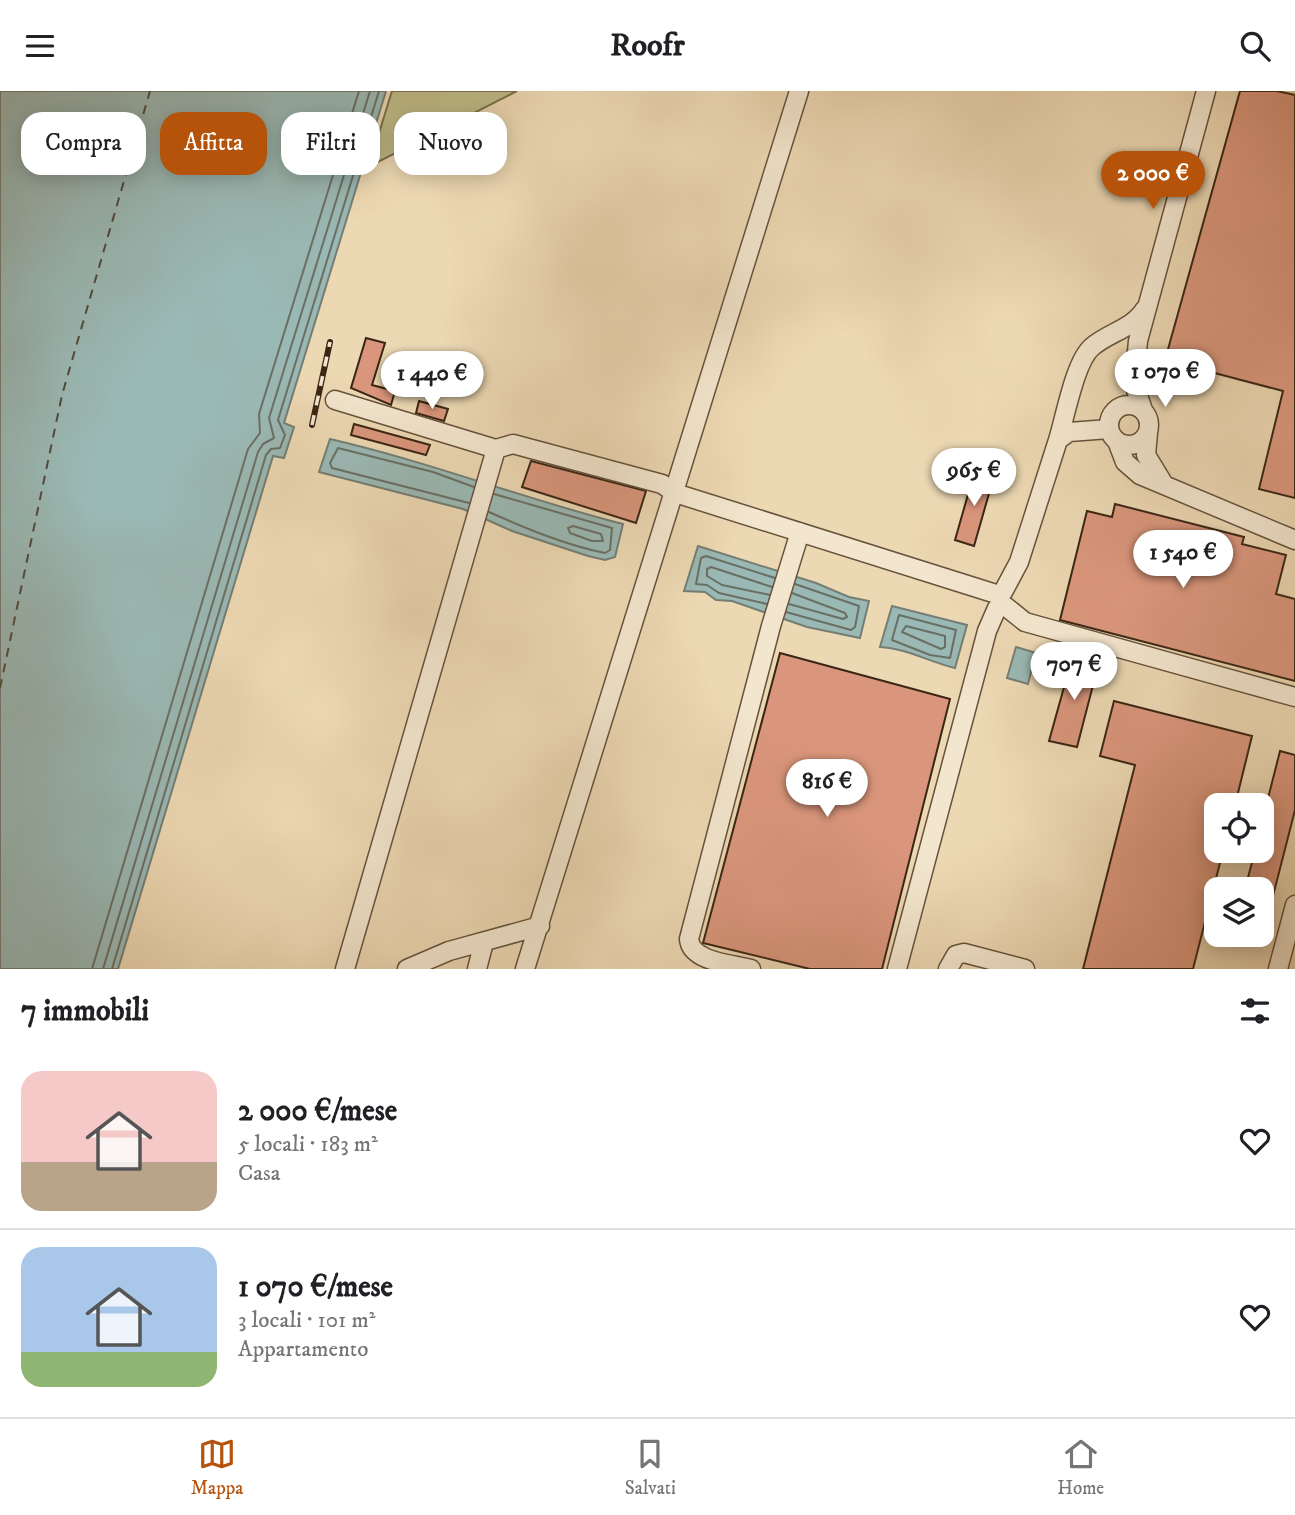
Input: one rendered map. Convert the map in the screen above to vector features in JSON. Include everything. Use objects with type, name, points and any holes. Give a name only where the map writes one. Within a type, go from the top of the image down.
[{"type":"street","points":[[526,969],[799,91]]},
{"type":"street","points":[[1206,91],[1113,428],[1131,469],[1295,540]]},
{"type":"street","points":[[897,969],[987,631],[1019,562],[1085,356],[1095,344],[1135,322],[1150,296]]},
{"type":"street","points":[[1138,341],[1134,384],[1149,421],[1146,455],[1163,483]]},
{"type":"street","points":[[335,400],[496,449],[513,444],[662,484],[675,493],[1000,599],[1025,622],[1295,697]]},
{"type":"street","points":[[1113,428],[1127,405],[1143,410]]},
{"type":"street","points":[[1058,440],[1069,432],[1113,428],[1134,445],[1148,433]]},
{"type":"street","points":[[345,969],[496,449]]},
{"type":"street","points":[[751,969],[698,955],[690,947],[689,939],[771,626],[800,532]]},
{"type":"street","points":[[1278,969],[1295,905]]},
{"type":"street","points":[[407,969],[449,951],[540,926]]},
{"type":"street","points":[[477,969],[484,942]]},
{"type":"street","points":[[948,969],[956,955],[964,953],[1025,969]]},
{"type":"shaded area","points":[[392,91],[517,91],[476,112],[394,112],[394,154],[380,161],[380,130]]},
{"type":"water","points":[[0,91],[386,91],[380,112],[281,112],[281,175],[360,175],[284,423],[294,427],[284,458],[273,456],[118,969],[0,969]]},
{"type":"water","points":[[330,439],[404,458],[623,524],[615,557],[605,560],[588,556],[512,531],[463,509],[319,472]]},
{"type":"water","points":[[698,546],[816,583],[849,597],[869,601],[860,638],[807,627],[732,601],[716,600],[705,592],[684,591]]},
{"type":"water","points":[[892,606],[967,625],[955,668],[899,650],[880,647]]},
{"type":"water","points":[[1016,647],[1036,653],[1028,684],[1007,678]]},
{"type":"building","points":[[1240,91],[1277,91],[1295,95],[1295,498],[1259,489],[1283,391],[1165,360]]},
{"type":"building","points":[[366,338],[385,343],[372,385],[395,391],[391,405],[351,388]]},
{"type":"building","points":[[419,401],[448,409],[444,421],[416,413]]},
{"type":"building","points":[[354,424],[430,445],[426,455],[351,435]]},
{"type":"building","points":[[531,461],[646,491],[636,523],[522,487]]},
{"type":"building","points":[[975,470],[994,476],[974,546],[955,540]]},
{"type":"building","points":[[1115,504],[1244,537],[1242,544],[1286,555],[1276,594],[1295,599],[1295,681],[1060,620],[1087,511],[1112,517]]},
{"type":"building","points":[[780,653],[950,699],[882,969],[810,969],[703,943]]},
{"type":"building","points":[[1073,655],[1099,662],[1077,747],[1049,741]]},
{"type":"building","points":[[1114,701],[1252,736],[1238,793],[1204,793],[1204,863],[1220,863],[1216,877],[1204,877],[1204,926],[1193,969],[1083,969],[1135,765],[1100,756]]},
{"type":"building","points":[[1280,751],[1295,755],[1295,810],[1274,892],[1274,877],[1248,877],[1252,863],[1274,863],[1274,793],[1269,793]]},
{"type":"ferry route","points":[[0,688],[62,395],[150,91]]},
{"type":"railway","points":[[312,425],[330,342]]}]
